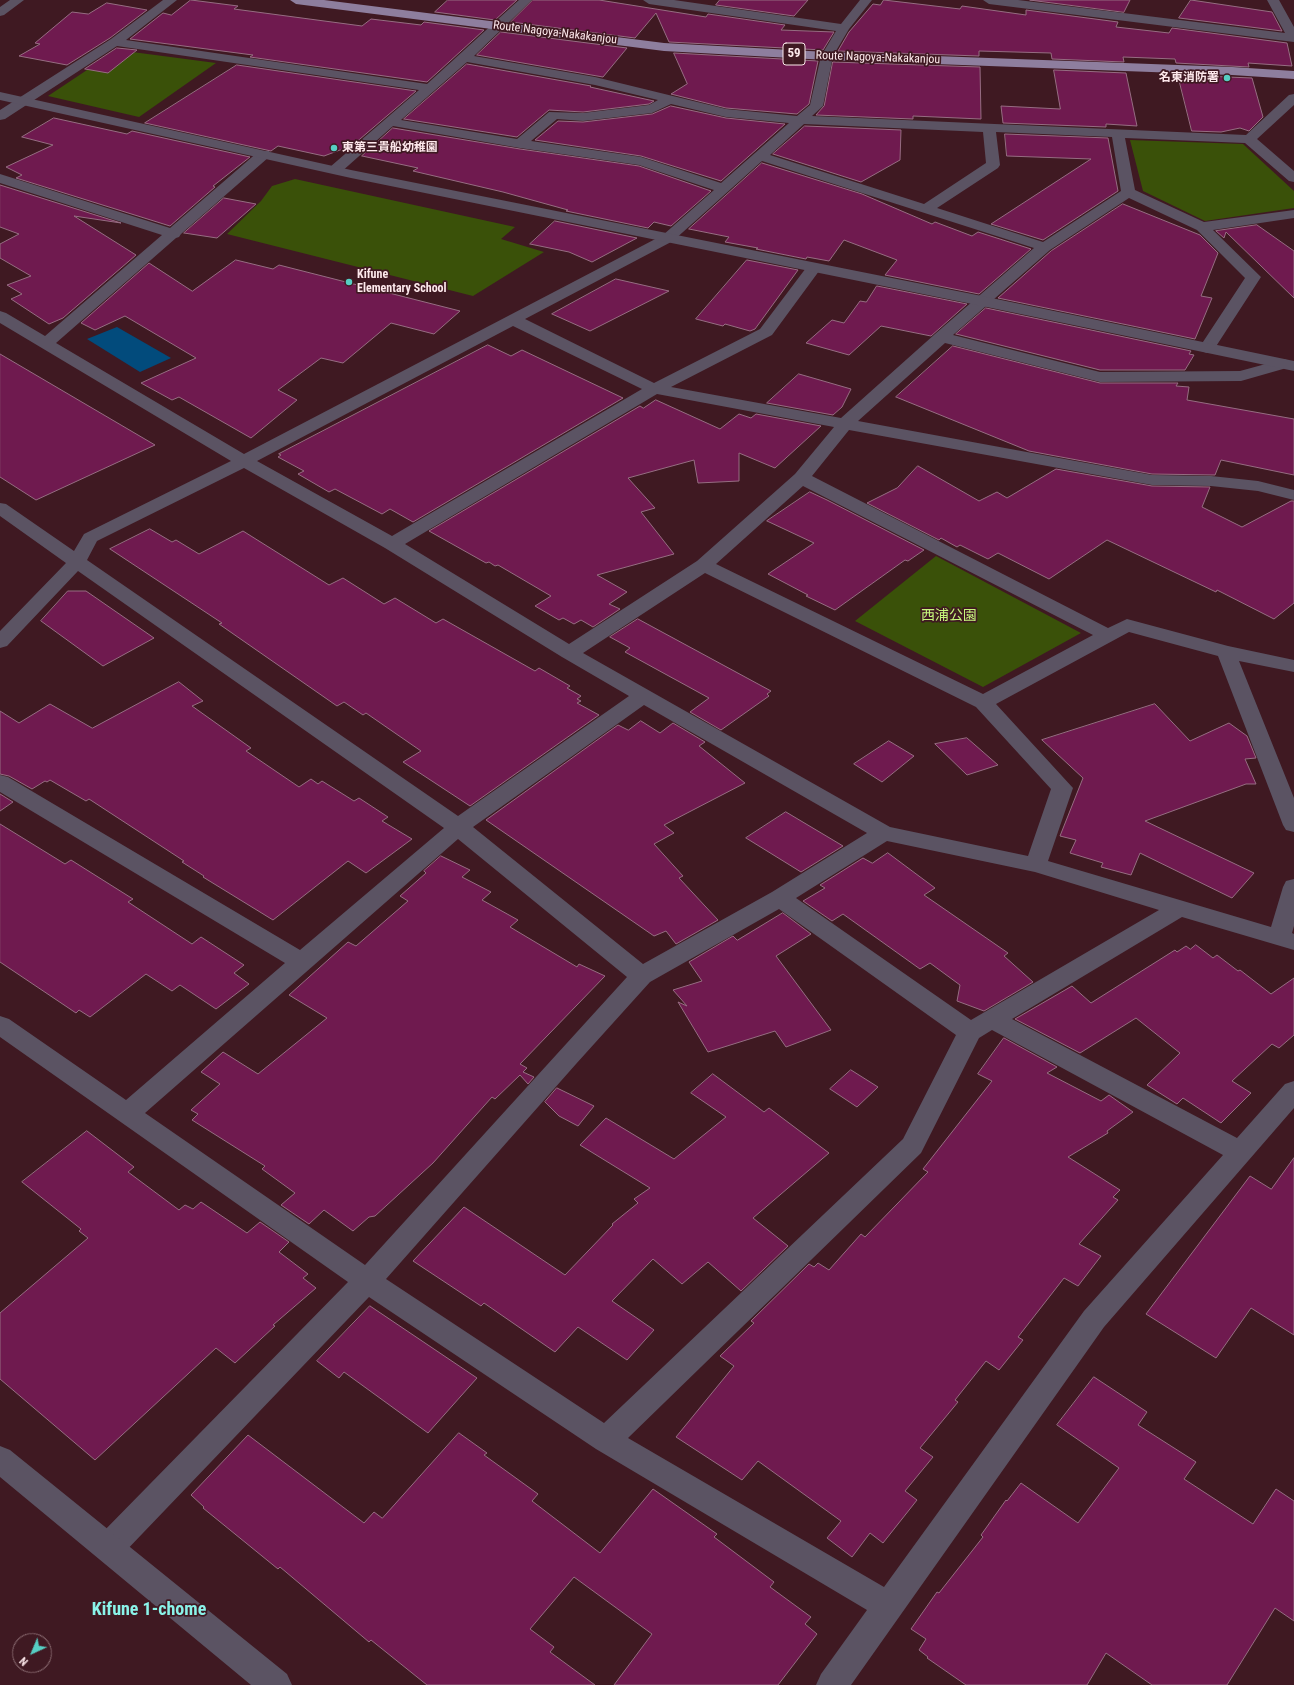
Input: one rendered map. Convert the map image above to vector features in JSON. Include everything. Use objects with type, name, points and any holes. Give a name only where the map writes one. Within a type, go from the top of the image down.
[{"type":"main road","name":"Route Nagoya-Nakakanjou","points":[[296,0],[664,47],[827,56],[1225,70],[1294,75]]},
{"type":"street","points":[[0,12],[18,0]]},
{"type":"street","points":[[0,116],[115,42],[171,0]]},
{"type":"street","points":[[335,170],[464,58],[526,0]]},
{"type":"street","points":[[649,0],[844,28]]},
{"type":"street","points":[[0,642],[77,562],[90,538],[244,461],[668,238],[816,106],[827,56],[844,28],[866,0]]},
{"type":"street","points":[[989,0],[1294,38]]},
{"type":"street","points":[[1274,0],[1294,38]]},
{"type":"street","points":[[115,42],[430,88]]},
{"type":"street","points":[[464,58],[595,81],[726,113],[800,120],[1249,139],[1294,178]]},
{"type":"street","points":[[0,96],[335,170],[982,301],[1289,365]]},
{"type":"street","points":[[1249,139],[1294,98]]},
{"type":"street","points":[[520,144],[554,115],[583,117],[652,109],[670,99]]},
{"type":"street","points":[[391,122],[520,144],[641,161],[723,188]]},
{"type":"street","points":[[926,208],[992,166],[989,128]]},
{"type":"street","points":[[1118,134],[1128,192]]},
{"type":"street","points":[[45,344],[174,234],[264,154]]},
{"type":"street","points":[[760,156],[1045,247]]},
{"type":"street","points":[[0,178],[174,234]]},
{"type":"street","points":[[1128,192],[1202,227],[1253,277],[1207,348]]},
{"type":"street","points":[[569,653],[704,565],[801,478],[845,424],[982,301],[1045,247],[1128,192]]},
{"type":"street","points":[[1202,227],[1294,214]]},
{"type":"street","points":[[392,544],[654,389],[766,332],[814,267]]},
{"type":"street","points":[[0,316],[244,461],[392,544],[569,653],[884,833],[1036,865],[1287,940],[1294,887]]},
{"type":"street","points":[[512,319],[654,389],[1152,480],[1211,481],[1258,486],[1294,495]]},
{"type":"street","points":[[942,338],[1100,377],[1241,376],[1289,365]]},
{"type":"street","points":[[801,478],[1107,635]]},
{"type":"street","points":[[0,508],[458,827],[642,976]]},
{"type":"street","points":[[704,565],[983,702],[1062,788],[1036,865]]},
{"type":"street","points":[[983,702],[1127,625],[1226,652],[1294,666]]},
{"type":"street","points":[[1226,652],[1294,825]]},
{"type":"street","points":[[126,1114],[458,827],[644,695]]},
{"type":"street","points":[[0,782],[301,962]]},
{"type":"street","points":[[109,1547],[367,1281],[567,1057],[642,976],[780,898],[884,833]]},
{"type":"street","points":[[780,898],[970,1032]]},
{"type":"street","points":[[606,1440],[912,1146],[970,1032],[1180,908]]},
{"type":"street","points":[[992,1019],[1240,1152]]},
{"type":"street","points":[[0,1025],[367,1281],[606,1440],[888,1606]]},
{"type":"street","points":[[832,1685],[1094,1319],[1294,1091]]},
{"type":"street","points":[[0,1459],[276,1685]]},
{"type":"green space","points":[[117,50],[216,63],[139,117],[48,96]]},
{"type":"green space","points":[[1130,140],[1243,144],[1294,191],[1294,208],[1205,221],[1143,191]]},
{"type":"green space","points":[[295,179],[515,227],[501,239],[544,252],[473,296],[227,234],[261,201],[272,186]]},
{"type":"green space","name":"西浦公園","points":[[936,556],[1081,633],[983,687],[855,621]]},
{"type":"water","points":[[117,327],[171,358],[140,372],[87,339]]},
{"type":"building","points":[[191,0],[238,6],[234,9],[362,26],[371,19],[421,25],[424,22],[484,30],[427,82],[250,57],[253,55],[130,39],[163,13],[171,15]]},
{"type":"building","points":[[448,0],[517,0],[495,20],[435,12]]},
{"type":"building","points":[[533,0],[599,0],[706,17],[708,14],[785,25],[781,30],[834,32],[823,50],[669,42],[656,13],[635,38],[511,22]]},
{"type":"building","points":[[720,0],[808,0],[794,16],[716,5]]},
{"type":"building","points":[[884,0],[960,9],[962,6],[1026,15],[1026,10],[1118,22],[1116,27],[1169,33],[1172,28],[1287,43],[1292,66],[1248,63],[1249,67],[1176,63],[1175,59],[1123,57],[1124,62],[1052,59],[1051,53],[979,51],[979,56],[838,51],[849,32],[873,4],[880,5]]},
{"type":"building","points":[[1030,0],[1130,0],[1124,12]]},
{"type":"building","points":[[1191,0],[1272,12],[1282,31],[1179,18]]},
{"type":"building","points":[[107,3],[147,10],[110,38],[67,65],[19,56],[40,44],[35,43],[72,12],[88,14]]},
{"type":"building","points":[[501,32],[627,48],[603,77],[477,55]]},
{"type":"building","points":[[117,48],[137,50],[108,73],[85,69]]},
{"type":"building","points":[[674,53],[818,61],[809,104],[797,114],[726,108],[671,94],[687,84]]},
{"type":"building","points":[[833,62],[980,67],[981,119],[913,116],[913,119],[816,115],[824,106]]},
{"type":"building","points":[[467,64],[591,86],[590,87],[654,101],[649,104],[583,112],[549,110],[517,137],[404,119]]},
{"type":"building","points":[[237,65],[416,91],[346,151],[340,150],[324,156],[278,146],[271,151],[145,123]]},
{"type":"building","points":[[1054,70],[1126,73],[1137,126],[1106,124],[1106,127],[1003,123],[1001,106],[1060,109]]},
{"type":"building","points":[[1178,75],[1252,78],[1263,117],[1249,131],[1240,128],[1221,132],[1192,131]]},
{"type":"building","points":[[671,106],[726,118],[785,124],[721,181],[641,156],[535,140],[558,121],[583,122],[652,114]]},
{"type":"building","points":[[54,118],[127,134],[132,131],[250,157],[213,186],[215,187],[170,226],[16,178],[22,175],[6,167],[53,145],[22,137]]},
{"type":"building","points":[[805,126],[901,130],[900,160],[861,182],[773,154]]},
{"type":"building","points":[[393,128],[520,149],[639,166],[711,191],[671,226],[654,222],[648,228],[566,211],[568,210],[503,192],[413,171],[418,168],[362,156]]},
{"type":"building","points":[[1005,134],[1108,138],[1118,191],[1043,240],[991,224],[1091,159],[1007,156]]},
{"type":"building","points":[[762,163],[862,194],[932,224],[935,222],[972,236],[978,232],[1031,249],[979,294],[885,275],[897,260],[844,240],[829,261],[807,257],[806,259],[725,242],[729,237],[689,229]]},
{"type":"building","points":[[0,185],[121,223],[74,216],[136,255],[63,318],[49,324],[11,299],[22,294],[7,285],[31,276],[0,258],[0,244],[19,234],[0,227]]},
{"type":"building","points":[[224,198],[256,204],[217,238],[184,233]]},
{"type":"building","points":[[1123,204],[1200,235],[1218,253],[1201,296],[1212,298],[1195,339],[998,298],[1051,251]]},
{"type":"building","points":[[555,221],[637,238],[592,262],[569,252],[530,244]]},
{"type":"building","points":[[1257,225],[1294,251],[1294,298],[1226,232],[1224,238],[1216,231]]},
{"type":"building","points":[[236,260],[273,269],[279,265],[460,311],[434,334],[391,323],[343,363],[321,358],[278,390],[297,400],[251,438],[179,397],[172,400],[141,383],[196,358],[125,316],[95,330],[81,323],[149,263],[192,291]]},
{"type":"building","points":[[747,260],[798,270],[755,329],[750,331],[725,324],[723,326],[696,319]]},
{"type":"building","points":[[616,279],[669,291],[590,331],[552,314]]},
{"type":"building","points":[[877,286],[967,304],[931,336],[881,326],[849,355],[806,343],[832,320],[844,323],[860,301],[866,302]]},
{"type":"building","points":[[986,308],[1191,351],[1189,354],[1194,355],[1185,370],[1100,370],[956,334]]},
{"type":"building","points":[[488,345],[511,356],[522,350],[623,398],[413,522],[390,509],[382,514],[335,489],[329,492],[298,474],[304,471],[278,457],[281,455],[279,454]]},
{"type":"building","points":[[953,346],[1100,383],[1178,383],[1176,386],[1189,387],[1187,400],[1294,419],[1294,475],[1221,460],[1215,475],[1152,474],[1029,451],[896,397]]},
{"type":"building","points":[[0,354],[155,445],[36,500],[0,477]]},
{"type":"building","points":[[799,374],[851,389],[842,407],[833,415],[767,403]]},
{"type":"building","points":[[656,400],[720,429],[739,414],[751,418],[756,414],[821,426],[775,468],[739,453],[739,481],[698,483],[694,460],[628,478],[655,508],[641,512],[674,554],[597,575],[627,592],[609,604],[620,609],[593,627],[581,620],[574,624],[563,618],[559,620],[535,606],[551,596],[498,565],[495,566],[489,562],[486,563],[429,531],[640,406],[643,408]]},
{"type":"building","points":[[918,466],[979,501],[997,492],[1007,498],[1056,469],[1152,486],[1210,487],[1202,507],[1242,527],[1291,501],[1294,501],[1294,603],[1274,619],[1217,590],[1216,592],[1107,540],[1049,579],[998,553],[988,559],[960,545],[957,547],[941,538],[939,540],[867,503],[897,488]]},
{"type":"building","points":[[810,492],[924,550],[908,561],[905,560],[835,610],[806,596],[808,595],[768,574],[814,543],[767,521]]},
{"type":"building","points":[[150,529],[172,542],[176,540],[199,554],[243,531],[329,585],[343,578],[384,604],[395,598],[436,623],[443,619],[535,671],[539,668],[570,686],[567,688],[581,696],[577,699],[581,701],[577,703],[599,715],[470,806],[403,762],[421,751],[366,713],[363,715],[344,702],[337,706],[219,624],[222,623],[110,549]]},
{"type":"building","points":[[68,591],[86,591],[154,638],[103,666],[41,621]]},
{"type":"building","points":[[638,619],[771,691],[767,694],[769,696],[721,730],[690,712],[709,698],[625,652],[630,648],[610,637]]},
{"type":"building","points":[[179,682],[203,701],[192,706],[251,748],[246,751],[299,787],[311,779],[318,784],[322,781],[354,801],[359,798],[388,817],[382,821],[412,839],[366,873],[348,861],[273,920],[203,877],[204,876],[182,862],[184,861],[89,799],[86,801],[50,780],[47,782],[45,781],[32,789],[9,776],[0,774],[0,711],[19,723],[50,704],[92,728]]},
{"type":"building","points":[[1155,704],[1190,741],[1229,723],[1247,736],[1256,758],[1245,759],[1256,784],[1246,784],[1145,821],[1254,873],[1232,898],[1140,853],[1131,875],[1101,867],[1103,863],[1070,853],[1076,840],[1060,836],[1083,778],[1042,740]]},
{"type":"building","points":[[641,721],[660,733],[673,723],[705,742],[699,746],[745,783],[664,825],[674,833],[654,844],[683,876],[679,878],[718,920],[676,944],[666,931],[654,936],[486,820],[618,725],[628,730]]},
{"type":"building","points":[[967,738],[998,765],[967,775],[935,744]]},
{"type":"building","points":[[889,741],[914,756],[882,782],[854,764]]},
{"type":"building","points":[[0,794],[13,802],[0,811]]},
{"type":"building","points":[[786,812],[843,846],[801,872],[746,838]]},
{"type":"building","points":[[0,824],[65,864],[71,860],[133,899],[128,902],[192,944],[201,937],[244,965],[234,973],[249,984],[216,1009],[180,985],[172,991],[146,974],[90,1017],[79,1010],[76,1013],[0,962]]},
{"type":"building","points":[[888,853],[935,888],[924,895],[1008,953],[1004,956],[1033,982],[984,1011],[957,1001],[960,985],[930,963],[920,969],[843,914],[832,921],[803,901],[825,888],[820,885],[863,858],[872,863]]},
{"type":"building","points":[[441,856],[470,870],[462,877],[491,892],[482,900],[518,920],[510,927],[577,967],[579,964],[605,976],[520,1064],[527,1068],[523,1072],[534,1077],[528,1084],[520,1075],[495,1099],[492,1097],[433,1163],[375,1216],[369,1217],[353,1231],[324,1210],[309,1224],[281,1205],[295,1193],[262,1169],[265,1166],[192,1120],[198,1114],[191,1110],[220,1084],[201,1072],[223,1052],[258,1074],[327,1018],[289,995],[348,942],[356,946],[408,901],[400,896],[426,873],[424,871]]},
{"type":"building","points":[[783,913],[811,934],[776,956],[831,1030],[786,1047],[775,1031],[708,1052],[678,1002],[687,1006],[673,990],[702,981],[689,962],[733,936],[737,940]]},
{"type":"building","points":[[1196,945],[1213,958],[1217,955],[1238,971],[1240,970],[1271,994],[1294,978],[1294,1035],[1279,1048],[1272,1044],[1232,1081],[1251,1093],[1221,1123],[1183,1098],[1177,1104],[1147,1085],[1180,1053],[1136,1018],[1080,1053],[1015,1019],[1072,986],[1091,1003],[1175,950],[1177,952],[1186,946],[1190,949]]},
{"type":"building","points":[[1004,1038],[1057,1067],[1047,1073],[1101,1101],[1109,1095],[1133,1112],[1107,1131],[1108,1133],[1068,1157],[1120,1190],[1113,1197],[1118,1200],[1079,1244],[1101,1256],[1078,1286],[1064,1278],[1018,1337],[1023,1340],[999,1370],[986,1361],[955,1400],[958,1402],[920,1448],[933,1457],[905,1491],[917,1500],[883,1543],[870,1533],[852,1557],[827,1538],[841,1521],[758,1461],[742,1480],[676,1437],[734,1366],[720,1356],[754,1323],[751,1321],[809,1264],[814,1267],[818,1263],[829,1270],[861,1234],[865,1237],[928,1172],[923,1169],[992,1081],[978,1074]]},
{"type":"building","points":[[851,1070],[878,1087],[857,1107],[830,1089]]},
{"type":"building","points":[[713,1074],[764,1112],[769,1108],[829,1153],[753,1218],[788,1246],[741,1291],[708,1262],[682,1284],[653,1259],[612,1301],[654,1330],[627,1360],[578,1327],[555,1352],[484,1303],[481,1306],[413,1261],[464,1207],[565,1275],[613,1225],[612,1224],[638,1203],[634,1199],[650,1188],[580,1145],[606,1118],[674,1159],[726,1117],[691,1093]]},
{"type":"building","points":[[557,1088],[594,1106],[578,1126],[559,1116],[545,1102]]},
{"type":"building","points":[[87,1131],[134,1167],[128,1172],[179,1210],[185,1205],[193,1209],[201,1202],[247,1233],[260,1222],[289,1242],[279,1252],[308,1274],[303,1278],[316,1288],[273,1325],[275,1326],[235,1363],[216,1348],[95,1460],[0,1379],[0,1313],[88,1238],[79,1231],[81,1229],[22,1182]]},
{"type":"building","points":[[1294,1158],[1294,1335],[1251,1308],[1216,1358],[1146,1314],[1250,1176],[1271,1189]]},
{"type":"building","points":[[370,1306],[477,1378],[428,1433],[344,1372],[339,1378],[317,1361]]},
{"type":"building","points":[[1094,1377],[1147,1412],[1138,1425],[1196,1462],[1184,1479],[1253,1524],[1276,1489],[1294,1501],[1294,1621],[1275,1608],[1227,1685],[1152,1685],[1106,1653],[1087,1685],[966,1685],[927,1658],[928,1657],[919,1650],[926,1639],[911,1629],[937,1592],[939,1593],[983,1537],[981,1535],[1006,1500],[1007,1501],[1021,1483],[1078,1523],[1119,1468],[1057,1425]]},
{"type":"building","points":[[459,1433],[487,1453],[484,1455],[538,1494],[532,1501],[600,1553],[653,1489],[717,1534],[714,1537],[774,1582],[770,1587],[811,1617],[805,1624],[817,1634],[778,1685],[614,1685],[652,1634],[574,1577],[530,1629],[554,1647],[550,1652],[595,1685],[427,1685],[371,1640],[369,1642],[280,1567],[278,1569],[203,1508],[204,1507],[191,1495],[248,1435],[364,1523],[374,1512],[382,1518]]},
{"type":"place","name":"名東消防署","points":[[1227,78]]},
{"type":"place","name":"東第三貴船幼稚園","points":[[334,148]]},
{"type":"place","name":"Kifune Elementary School","points":[[349,282]]},
{"type":"district","name":"Kifune 1-chome","points":[[149,1610]]}]
